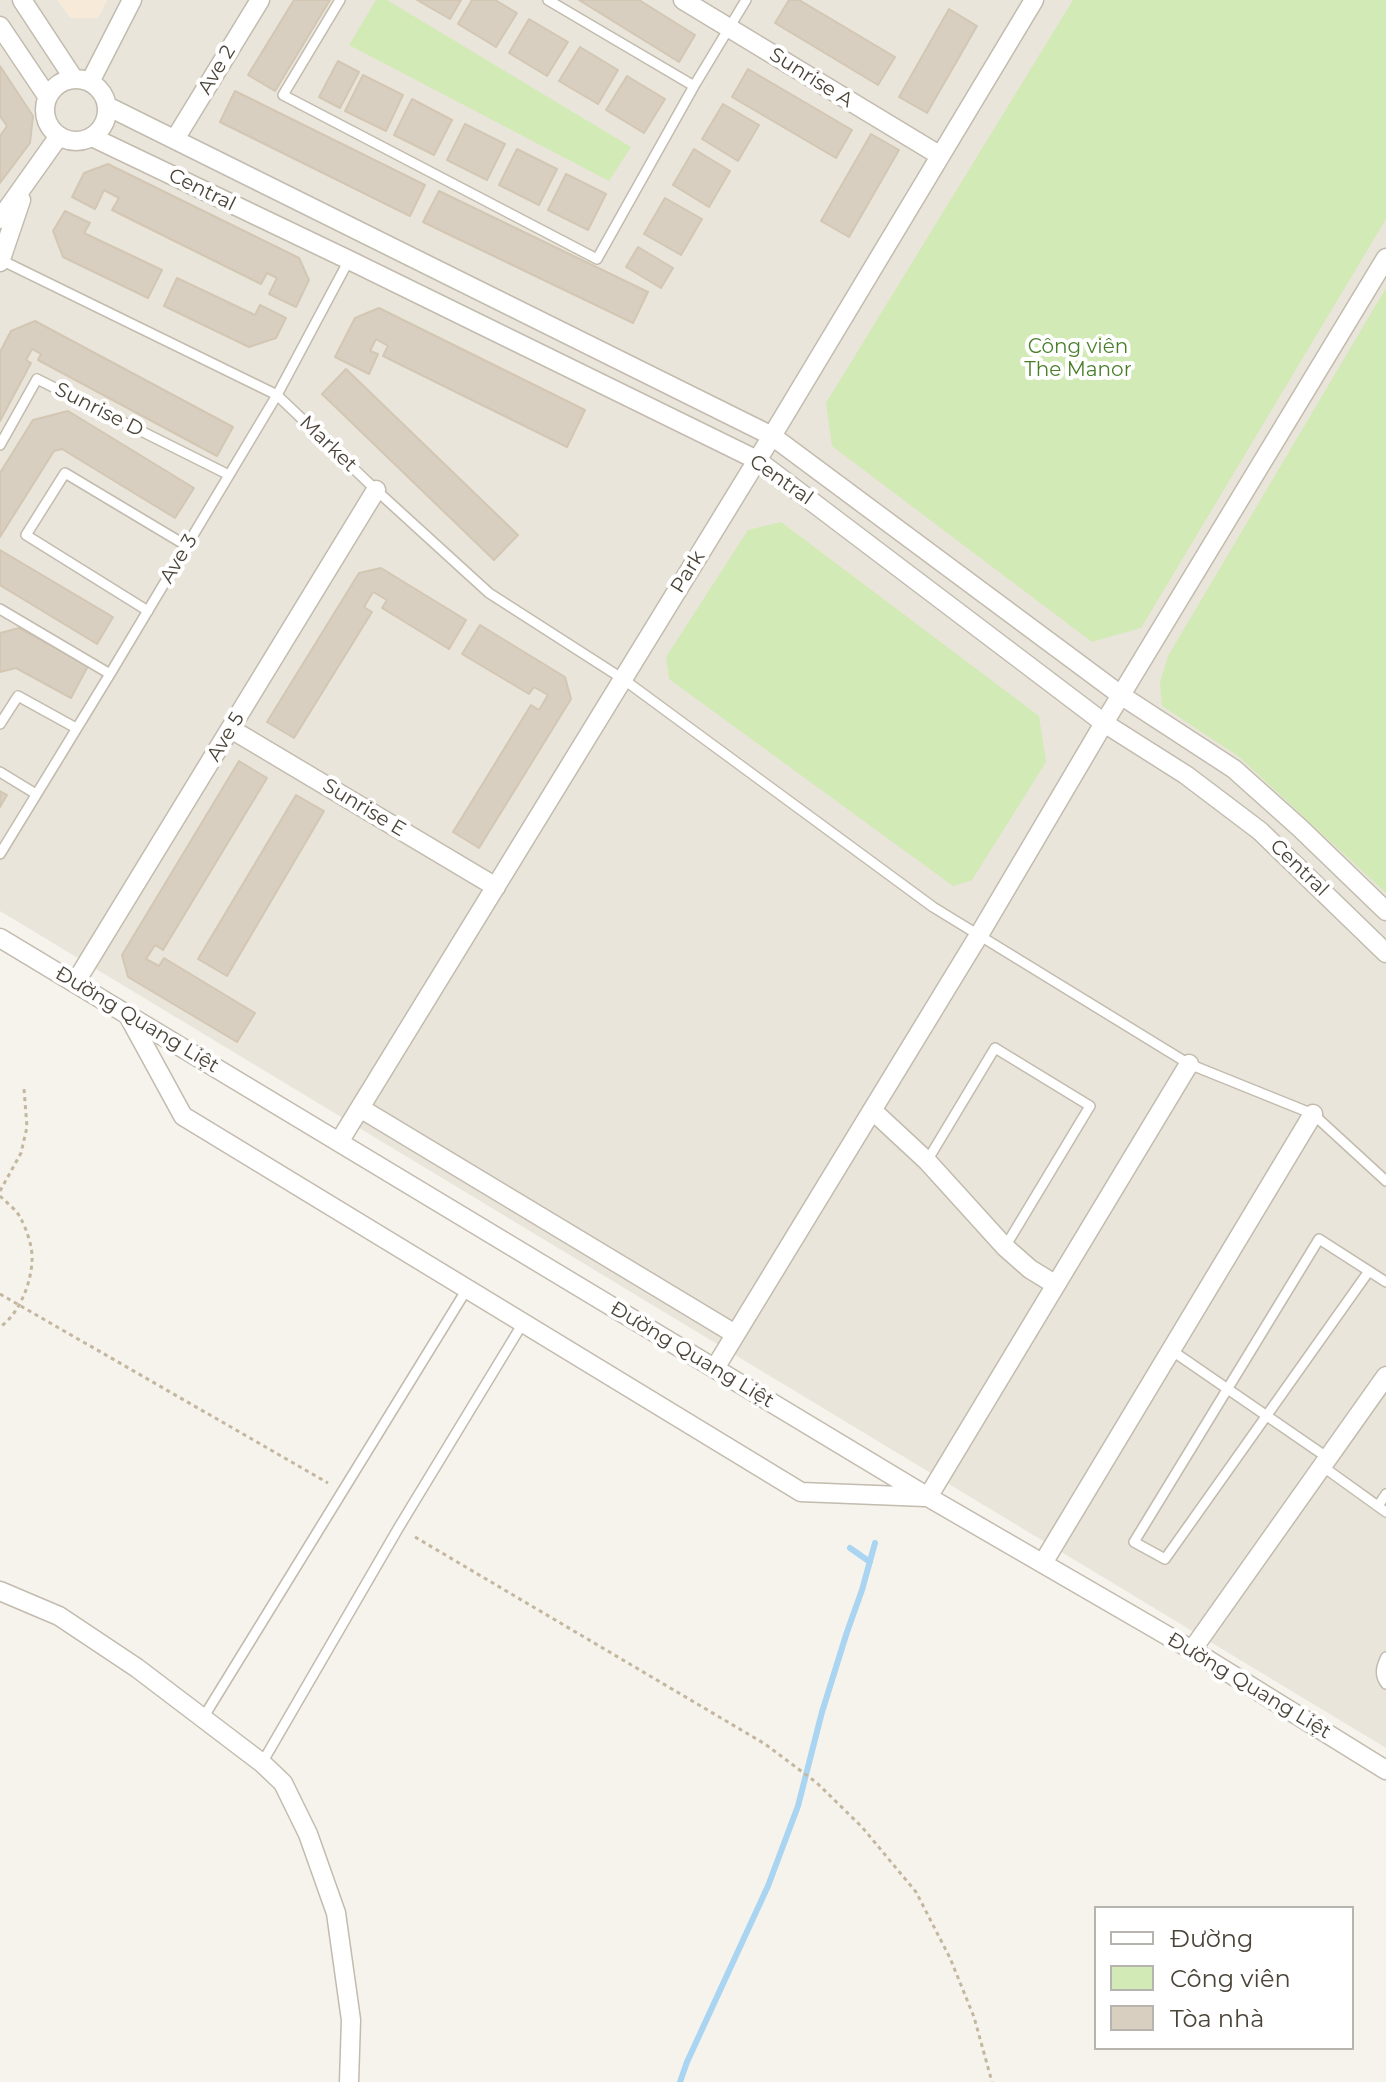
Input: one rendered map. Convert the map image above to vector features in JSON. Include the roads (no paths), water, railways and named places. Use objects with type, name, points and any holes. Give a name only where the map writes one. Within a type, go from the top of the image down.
[{"type":"street","points":[[22,0],[82,81]]},
{"type":"street","points":[[82,81],[132,0]]},
{"type":"street","name":"Ave 2","points":[[175,139],[260,0]]},
{"type":"street","name":"Sunrise A","points":[[683,0],[939,155]]},
{"type":"street","name":"Park","points":[[339,1142],[772,436],[1034,0]]},
{"type":"street","points":[[0,26],[47,96]]},
{"type":"street","points":[[82,81],[98,88],[107,106],[107,117],[103,127],[92,137],[75,142],[64,140],[48,126],[44,116],[47,96],[61,82],[82,81]]},
{"type":"street","name":"Central","points":[[107,106],[772,436],[1122,696],[1234,769],[1386,911]]},
{"type":"street","points":[[0,219],[59,136]]},
{"type":"street","name":"Central","points":[[92,137],[757,460],[1104,723],[1186,775],[1260,831],[1386,953]]},
{"type":"street","points":[[0,261],[27,180]]},
{"type":"street","points":[[715,1368],[1386,258]]},
{"type":"street","name":"Ave 5","points":[[75,983],[376,490]]},
{"type":"street","name":"Sunrise E","points":[[231,729],[496,887]]},
{"type":"street","name":"Đường Quang Liệt","points":[[0,938],[928,1497],[1192,1650],[1386,1770]]},
{"type":"street","points":[[128,1015],[183,1116],[801,1492],[928,1497],[1189,1064]]},
{"type":"street","points":[[360,1108],[735,1334]]},
{"type":"street","points":[[872,1110],[927,1161],[1005,1247],[1030,1269],[1056,1285]]},
{"type":"street","points":[[1043,1563],[1313,1114]]},
{"type":"street","points":[[1192,1650],[1386,1376]]},
{"type":"street","points":[[0,1591],[59,1616],[137,1668],[262,1763],[283,1783],[308,1834],[336,1913],[351,2020],[349,2082]]},
{"type":"lane","points":[[340,0],[283,95],[597,259],[746,0]]},
{"type":"lane","points":[[548,0],[694,86]]},
{"type":"lane","name":"Ave 3","points":[[1,851],[277,395],[349,260]]},
{"type":"lane","name":"Market","points":[[0,261],[277,395],[489,593],[623,679],[933,907],[1189,1064],[1313,1114]]},
{"type":"lane","name":"Sunrise D","points":[[0,445],[37,379],[229,475]]},
{"type":"lane","points":[[148,611],[26,535],[65,473],[187,546]]},
{"type":"lane","points":[[0,609],[110,674]]},
{"type":"lane","points":[[0,724],[18,696],[76,728]]},
{"type":"lane","points":[[0,772],[36,794]]},
{"type":"lane","points":[[927,1161],[995,1048],[1090,1106],[1005,1247]]},
{"type":"lane","points":[[1313,1114],[1386,1181]]},
{"type":"lane","points":[[1369,1271],[1165,1559],[1134,1542],[1319,1239],[1369,1271],[1386,1282]]},
{"type":"lane","points":[[203,1718],[467,1289]]},
{"type":"lane","points":[[262,1763],[399,1527],[523,1323]]},
{"type":"lane","points":[[1171,1350],[1267,1415],[1382,1509],[1386,1494]]},
{"type":"lane","points":[[1386,1657],[1381,1666],[1386,1684]]},
{"type":"waterway","points":[[680,2082],[768,1886],[798,1806],[822,1712],[875,1543]]},
{"type":"waterway","points":[[850,1548],[870,1562]]},
{"type":"park label","name":"Công viên The Manor","points":[[1078,358]]}]
